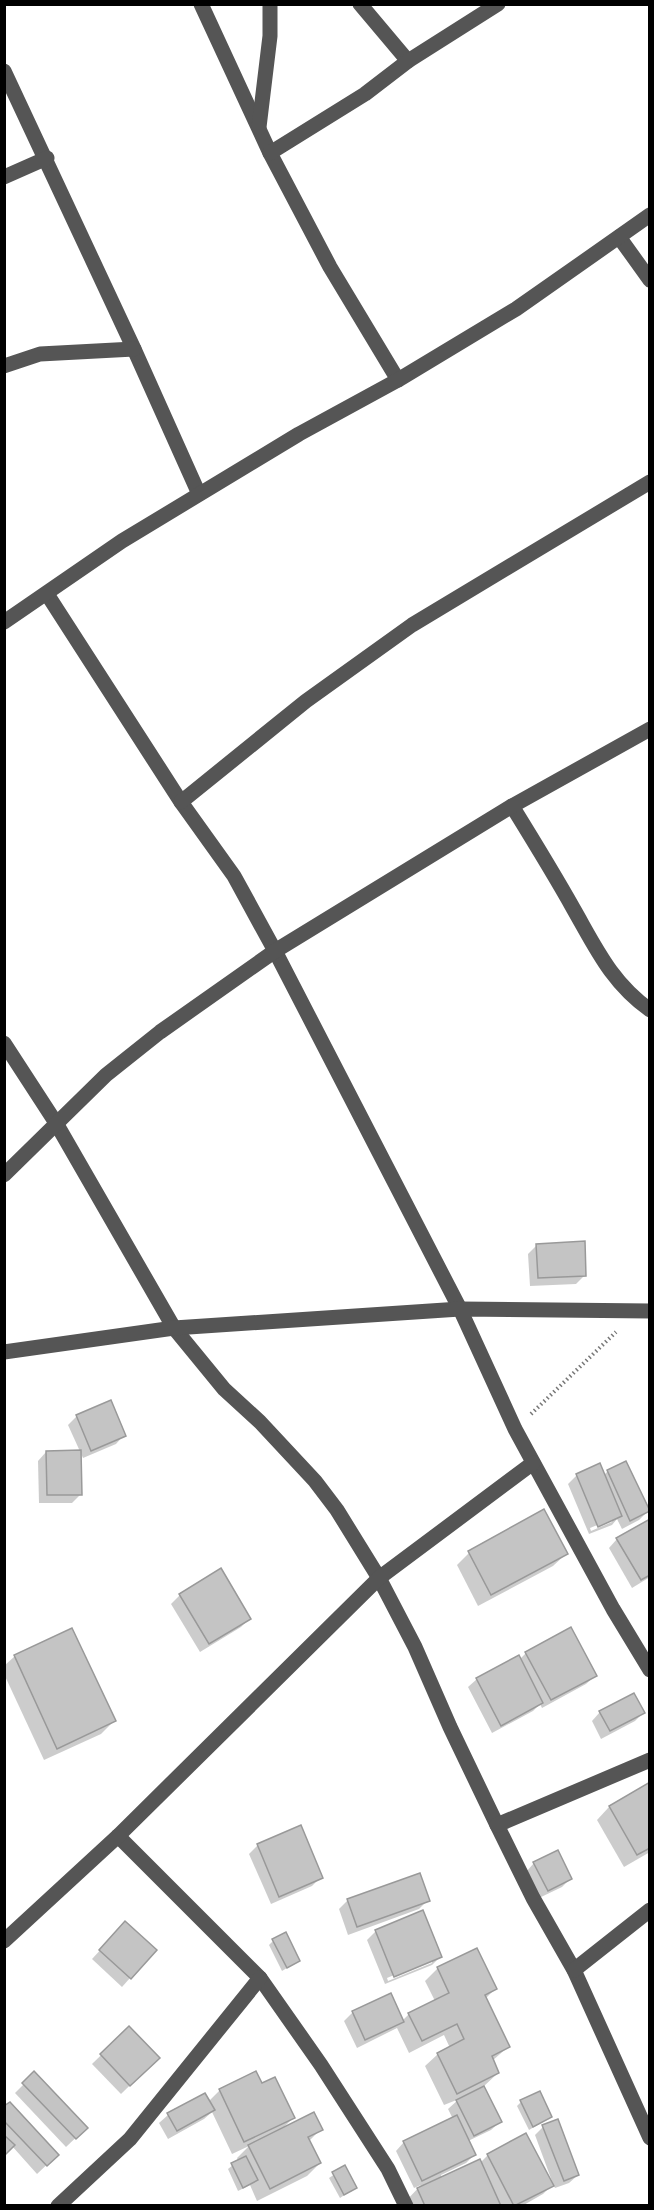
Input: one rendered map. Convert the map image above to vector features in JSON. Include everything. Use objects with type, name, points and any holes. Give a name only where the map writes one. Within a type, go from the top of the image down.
[{"type":"street","points":[[201,4],[270,153],[330,267],[398,380]]},
{"type":"street","points":[[258,128],[270,36],[270,4]]},
{"type":"street","points":[[360,4],[408,61]]},
{"type":"street","points":[[270,153],[365,94],[408,61],[498,4]]},
{"type":"street","points":[[4,71],[134,349],[199,495]]},
{"type":"street","points":[[4,177],[46,158]]},
{"type":"street","points":[[4,622],[122,541],[299,434],[398,380],[516,309],[650,215]]},
{"type":"street","points":[[620,237],[650,280]]},
{"type":"street","points":[[4,366],[40,354],[134,349]]},
{"type":"street","points":[[180,802],[306,700],[412,625],[650,482]]},
{"type":"street","points":[[47,594],[180,802],[234,876],[460,1310],[515,1429],[648,1662]]},
{"type":"street","points":[[4,1175],[106,1075],[160,1032],[275,951],[512,806],[650,729]]},
{"type":"street","points":[[512,806],[594,948],[628,992],[650,1010]]},
{"type":"street","points":[[4,1043],[56,1124],[174,1328],[224,1389],[260,1422],[315,1481],[337,1510],[379,1578],[415,1647],[450,1727],[533,1898],[574,1970],[650,2138]]},
{"type":"street","points":[[4,1352],[174,1328],[460,1310],[643,1311]]},
{"type":"street","points":[[4,1941],[118,1836],[379,1578],[533,1462]]},
{"type":"street","points":[[497,1825],[650,1760]]},
{"type":"street","points":[[118,1836],[260,1978],[321,2065],[388,2169],[406,2205]]},
{"type":"street","points":[[574,1970],[650,1910]]},
{"type":"street","points":[[58,2205],[130,2139],[260,1978]]},
{"type":"path","points":[[515,1429],[643,1311]]},
{"type":"building","points":[[585,1241],[586,1276],[538,1278],[536,1244]]},
{"type":"building","points":[[111,1400],[126,1436],[91,1451],[76,1415]]},
{"type":"building","points":[[81,1450],[82,1495],[47,1495],[46,1451]]},
{"type":"building","points":[[626,1461],[650,1511],[630,1521],[607,1470]]},
{"type":"building","points":[[600,1463],[622,1516],[598,1527],[576,1474]]},
{"type":"building","points":[[544,1509],[568,1554],[491,1595],[468,1551]]},
{"type":"building","points":[[650,1519],[650,1575],[641,1580],[616,1538]]},
{"type":"building","points":[[221,1568],[251,1619],[209,1644],[179,1594]]},
{"type":"building","points":[[571,1627],[597,1676],[551,1700],[525,1652]]},
{"type":"building","points":[[72,1628],[116,1721],[57,1749],[14,1655]]},
{"type":"building","points":[[519,1655],[543,1703],[501,1726],[476,1678]]},
{"type":"building","points":[[634,1693],[645,1713],[610,1731],[599,1711]]},
{"type":"building","points":[[650,1782],[650,1848],[637,1855],[609,1806]]},
{"type":"building","points":[[301,1825],[323,1878],[279,1897],[257,1844]]},
{"type":"building","points":[[558,1850],[572,1879],[548,1891],[533,1862]]},
{"type":"building","points":[[420,1873],[430,1901],[357,1927],[347,1899]]},
{"type":"building","points":[[423,1910],[442,1957],[394,1977],[375,1930]]},
{"type":"building","points":[[125,1921],[157,1950],[131,1979],[99,1950]]},
{"type":"building","points":[[286,1932],[300,1961],[287,1968],[272,1939]]},
{"type":"building","points":[[477,1948],[497,1989],[485,1995],[510,2047],[492,2056],[499,2073],[457,2094],[437,2053],[464,2039],[457,2024],[422,2041],[408,2013],[449,1993],[437,1967]]},
{"type":"building","points":[[391,1993],[404,2022],[365,2040],[352,2011]]},
{"type":"building","points":[[129,2026],[160,2058],[130,2086],[100,2054]]},
{"type":"building","points":[[34,2071],[88,2128],[76,2139],[22,2083]]},
{"type":"building","points":[[256,2071],[262,2083],[275,2077],[295,2118],[244,2142],[219,2089]]},
{"type":"building","points":[[484,2086],[502,2122],[474,2136],[456,2100]]},
{"type":"building","points":[[540,2091],[552,2117],[533,2127],[520,2100]]},
{"type":"building","points":[[205,2093],[215,2110],[177,2131],[167,2113]]},
{"type":"building","points":[[10,2102],[59,2155],[47,2166],[4,2121],[4,2106]]},
{"type":"building","points":[[314,2112],[323,2130],[308,2137],[321,2163],[270,2189],[248,2145]]},
{"type":"building","points":[[457,2115],[476,2155],[422,2181],[403,2141]]},
{"type":"building","points":[[558,2119],[579,2175],[564,2181],[542,2125]]},
{"type":"building","points":[[526,2133],[554,2186],[514,2206],[487,2154]]},
{"type":"building","points":[[4,2135],[15,2145],[4,2156]]},
{"type":"building","points":[[246,2156],[258,2180],[243,2188],[231,2163]]},
{"type":"building","points":[[480,2159],[501,2206],[425,2206],[417,2188]]},
{"type":"building","points":[[345,2165],[357,2188],[344,2195],[332,2172]]}]
